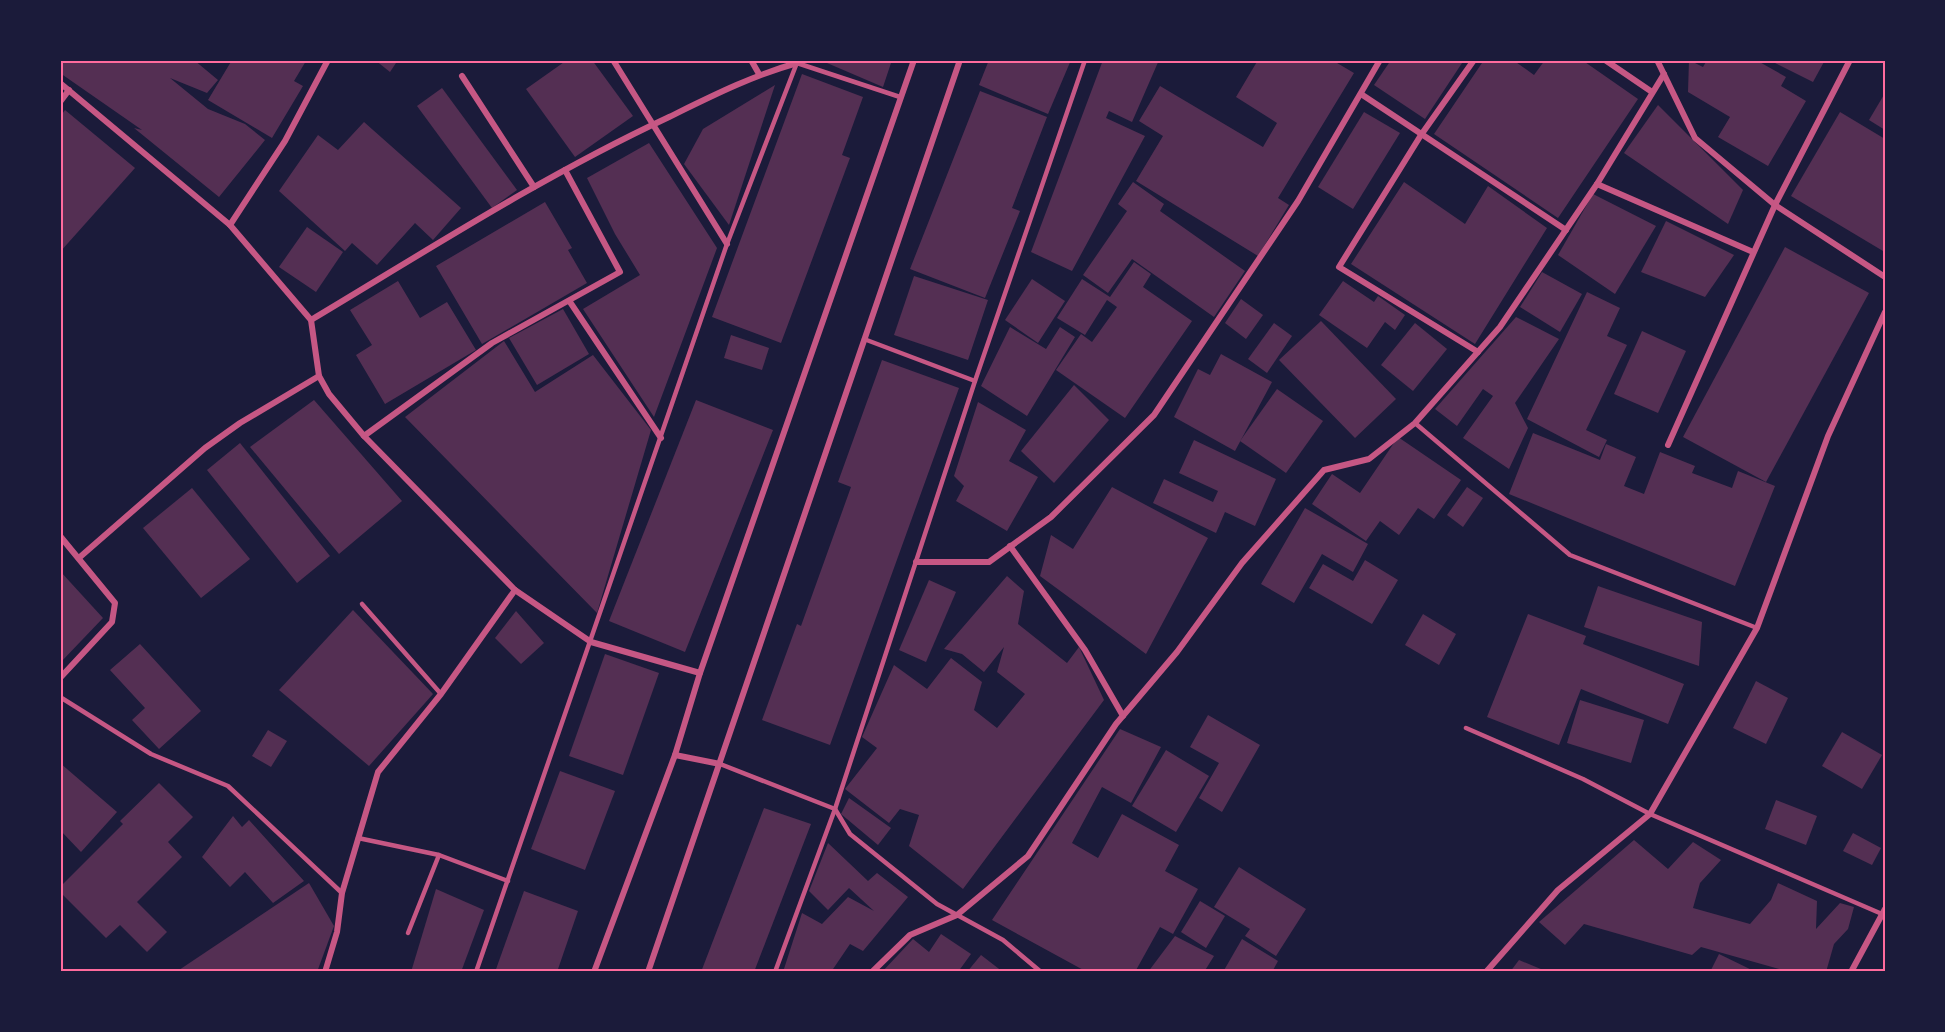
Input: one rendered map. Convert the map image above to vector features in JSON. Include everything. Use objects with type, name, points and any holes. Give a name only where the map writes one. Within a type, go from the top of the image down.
[{"type":"street","points":[[230,225],[285,141],[328,60]]},
{"type":"street","points":[[613,60],[727,244]]},
{"type":"street","points":[[751,60],[759,74]]},
{"type":"street","points":[[594,972],[675,754],[700,673],[914,60]]},
{"type":"street","points":[[648,972],[960,60]]},
{"type":"street","points":[[916,562],[989,562],[1051,517],[1154,416],[1298,201],[1380,60]]},
{"type":"street","points":[[1474,60],[1421,135],[1339,267],[1478,352]]},
{"type":"street","points":[[1605,60],[1652,92]]},
{"type":"street","points":[[1657,60],[1695,138],[1775,206],[1885,277]]},
{"type":"street","points":[[1668,445],[1753,252],[1850,60]]},
{"type":"street","points":[[311,320],[566,170],[654,124],[759,74],[797,62]]},
{"type":"street","points":[[872,972],[910,935],[957,915],[1028,856],[1123,716],[1178,652],[1242,563],[1324,470],[1369,459],[1415,423],[1478,352],[1500,327],[1597,184],[1664,74]]},
{"type":"street","points":[[462,76],[534,188]]},
{"type":"street","points":[[60,83],[230,225],[311,320],[319,376],[329,394],[364,436],[515,590],[591,642],[700,673]]},
{"type":"street","points":[[60,102],[69,90]]},
{"type":"street","points":[[1361,94],[1566,230]]},
{"type":"street","points":[[364,436],[492,343],[570,302],[620,272],[566,170]]},
{"type":"street","points":[[1597,184],[1753,252]]},
{"type":"street","points":[[570,302],[661,438]]},
{"type":"street","points":[[1485,972],[1558,890],[1650,814],[1724,689],[1757,628],[1828,436],[1885,312]]},
{"type":"street","points":[[80,557],[205,448],[240,423],[319,376]]},
{"type":"street","points":[[60,536],[80,557],[115,603],[112,622],[60,678]]},
{"type":"street","points":[[1010,546],[1085,650],[1123,716]]},
{"type":"street","points":[[324,972],[337,932],[342,893],[378,772],[441,694],[515,590]]},
{"type":"street","points":[[675,754],[720,764]]},
{"type":"street","points":[[1851,972],[1884,911]]},
{"type":"lane","points":[[775,972],[835,809],[975,381],[1085,60]]},
{"type":"lane","points":[[476,972],[727,244],[797,62],[900,97]]},
{"type":"lane","points":[[864,339],[975,381]]},
{"type":"lane","points":[[1415,423],[1570,555],[1757,628]]},
{"type":"lane","points":[[362,604],[441,694]]},
{"type":"lane","points":[[60,698],[151,754],[228,786],[342,893]]},
{"type":"lane","points":[[1466,728],[1583,779],[1650,814],[1884,911]]},
{"type":"lane","points":[[720,764],[835,809],[850,834],[937,904],[1003,940],[1041,972]]},
{"type":"lane","points":[[358,838],[439,855],[507,881]]},
{"type":"lane","points":[[408,933],[439,855]]},
{"type":"building","points":[[60,60],[194,60],[218,80],[207,93],[170,78],[208,109],[245,124],[265,140],[219,197],[134,128],[142,130],[60,73]]},
{"type":"building","points":[[232,60],[306,61],[294,81],[303,86],[272,138],[208,100]]},
{"type":"building","points":[[375,60],[398,60],[390,72]]},
{"type":"building","points":[[567,60],[592,60],[633,116],[575,157],[526,89]]},
{"type":"building","points":[[820,60],[892,60],[883,87]]},
{"type":"building","points":[[989,60],[1071,60],[1048,114],[979,85]]},
{"type":"building","points":[[1103,60],[1159,60],[1132,122],[1109,111],[1106,118],[1145,136],[1072,271],[1031,252]]},
{"type":"building","points":[[1258,60],[1332,60],[1354,73],[1278,198],[1289,205],[1258,256],[1136,181],[1163,136],[1139,121],[1160,86],[1263,147],[1277,123],[1236,97]]},
{"type":"building","points":[[1391,60],[1464,60],[1425,119],[1374,85]]},
{"type":"building","points":[[1484,60],[1513,60],[1534,75],[1545,60],[1582,60],[1638,99],[1558,218],[1434,134]]},
{"type":"building","points":[[1689,60],[1703,67],[1707,60],[1756,60],[1786,77],[1781,86],[1806,101],[1768,166],[1718,137],[1730,117],[1688,92]]},
{"type":"building","points":[[1769,60],[1825,60],[1813,82]]},
{"type":"building","points":[[802,74],[863,97],[842,155],[850,158],[781,343],[712,317]]},
{"type":"building","points":[[775,85],[729,225],[684,164],[703,129]]},
{"type":"building","points":[[442,88],[517,190],[492,208],[417,106]]},
{"type":"building","points":[[980,91],[1047,117],[1012,208],[1020,211],[985,298],[910,269]]},
{"type":"building","points":[[1885,93],[1885,130],[1869,120]]},
{"type":"building","points":[[1658,105],[1743,190],[1728,224],[1624,153]]},
{"type":"building","points":[[65,110],[135,168],[60,252],[60,117]]},
{"type":"building","points":[[1364,112],[1400,133],[1353,209],[1318,187]]},
{"type":"building","points":[[1840,112],[1885,139],[1883,251],[1791,196]]},
{"type":"building","points":[[364,122],[461,208],[433,240],[415,223],[377,265],[352,243],[345,251],[279,191],[318,135],[338,150]]},
{"type":"building","points":[[649,143],[717,248],[654,417],[583,309],[640,275],[615,234],[587,178]]},
{"type":"building","points":[[1133,182],[1164,204],[1160,211],[1245,271],[1214,317],[1132,259],[1108,293],[1083,275],[1127,211],[1118,204]]},
{"type":"building","points":[[1404,182],[1465,224],[1488,186],[1547,228],[1475,344],[1351,264]]},
{"type":"building","points":[[1593,194],[1656,226],[1615,294],[1558,255]]},
{"type":"building","points":[[545,202],[572,248],[568,250],[587,283],[482,344],[436,266]]},
{"type":"building","points":[[1666,221],[1734,255],[1705,297],[1641,272]]},
{"type":"building","points":[[307,227],[343,252],[316,292],[279,267]]},
{"type":"building","points":[[1785,247],[1869,293],[1766,482],[1683,437]]},
{"type":"building","points":[[1134,262],[1151,274],[1143,287],[1192,321],[1125,418],[1056,370],[1081,334],[1092,342],[1117,307],[1107,300],[1085,335],[1057,318],[1082,279],[1110,297]]},
{"type":"building","points":[[1542,272],[1582,294],[1560,332],[1520,307]]},
{"type":"building","points":[[914,276],[988,300],[968,360],[894,335]]},
{"type":"building","points":[[1032,279],[1065,301],[1038,343],[1005,320]]},
{"type":"building","points":[[398,281],[420,318],[447,302],[476,350],[385,404],[356,355],[372,345],[350,310]]},
{"type":"building","points":[[1343,281],[1374,302],[1378,296],[1405,315],[1395,330],[1385,322],[1367,348],[1319,315]]},
{"type":"building","points":[[1587,292],[1620,308],[1607,336],[1627,345],[1586,430],[1607,440],[1599,457],[1527,419]]},
{"type":"building","points":[[1241,299],[1263,315],[1246,339],[1225,323]]},
{"type":"building","points":[[563,309],[589,354],[537,385],[509,338]]},
{"type":"building","points":[[1516,317],[1559,339],[1515,403],[1528,428],[1509,469],[1463,438],[1493,396],[1483,389],[1457,426],[1435,409]]},
{"type":"building","points":[[1321,321],[1396,399],[1355,438],[1279,360]]},
{"type":"building","points":[[1274,323],[1292,336],[1267,373],[1248,359]]},
{"type":"building","points":[[1415,323],[1447,349],[1413,391],[1381,365]]},
{"type":"building","points":[[1010,327],[1046,349],[1060,327],[1075,337],[1027,416],[981,386]]},
{"type":"building","points":[[1642,331],[1686,351],[1658,413],[1614,394]]},
{"type":"building","points":[[731,335],[769,348],[762,370],[724,358]]},
{"type":"building","points":[[504,341],[535,392],[593,355],[651,430],[597,613],[405,417]]},
{"type":"building","points":[[1221,354],[1272,382],[1235,451],[1174,417],[1198,369],[1210,375]]},
{"type":"building","points":[[882,360],[959,388],[830,745],[762,720],[797,624],[801,626],[851,487],[838,482]]},
{"type":"building","points":[[1074,385],[1109,420],[1054,483],[1021,451]]},
{"type":"building","points":[[1277,389],[1323,421],[1286,473],[1240,441]]},
{"type":"building","points":[[314,400],[402,501],[339,554],[250,447]]},
{"type":"building","points":[[696,400],[773,430],[685,652],[609,621]]},
{"type":"building","points":[[978,402],[1026,430],[1009,461],[1038,477],[1007,531],[956,501],[964,486],[954,476]]},
{"type":"building","points":[[1533,433],[1600,460],[1606,444],[1636,457],[1624,486],[1644,494],[1660,452],[1695,466],[1692,473],[1732,488],[1738,471],[1775,486],[1735,586],[1509,494]]},
{"type":"building","points":[[1398,437],[1461,480],[1434,519],[1418,508],[1399,535],[1380,521],[1366,541],[1312,504],[1332,474],[1360,493]]},
{"type":"building","points":[[1194,440],[1276,479],[1255,526],[1225,512],[1216,533],[1153,503],[1164,479],[1213,502],[1218,491],[1179,473]]},
{"type":"building","points":[[240,443],[330,556],[297,583],[207,470]]},
{"type":"building","points":[[1112,487],[1208,538],[1146,654],[1040,576],[1051,535],[1073,549]]},
{"type":"building","points":[[1467,487],[1483,498],[1463,527],[1447,515]]},
{"type":"building","points":[[192,488],[250,559],[201,598],[143,528]]},
{"type":"building","points":[[1305,508],[1368,544],[1353,572],[1322,554],[1294,603],[1261,584]]},
{"type":"building","points":[[1365,560],[1398,580],[1372,624],[1309,588],[1323,564],[1353,581]]},
{"type":"building","points":[[60,571],[103,618],[60,663]]},
{"type":"building","points":[[1007,576],[1024,591],[1018,624],[1067,663],[1079,647],[1104,700],[963,889],[909,846],[919,815],[900,809],[889,823],[845,789],[877,748],[862,737],[894,665],[927,689],[951,658],[982,682],[974,710],[997,728],[1025,694],[997,672],[1004,647],[984,672],[962,654],[944,649]]},
{"type":"building","points":[[929,580],[956,592],[926,662],[899,650]]},
{"type":"building","points":[[1598,586],[1702,622],[1699,666],[1584,627]]},
{"type":"building","points":[[353,610],[433,694],[369,766],[279,690]]},
{"type":"building","points":[[516,611],[544,643],[521,664],[495,638]]},
{"type":"building","points":[[1423,614],[1456,634],[1439,665],[1405,645]]},
{"type":"building","points":[[1528,614],[1586,636],[1583,644],[1684,684],[1668,724],[1581,689],[1559,745],[1487,717]]},
{"type":"building","points":[[140,644],[201,711],[159,749],[132,720],[145,708],[110,670]]},
{"type":"building","points":[[605,654],[659,673],[623,775],[569,756]]},
{"type":"building","points":[[1756,681],[1788,698],[1766,744],[1733,728]]},
{"type":"building","points":[[1580,700],[1644,720],[1631,763],[1567,743]]},
{"type":"building","points":[[1208,715],[1260,745],[1222,812],[1199,798],[1219,763],[1190,747]]},
{"type":"building","points":[[1120,729],[1161,747],[1131,803],[1102,787],[1072,843],[1098,858],[1122,814],[1179,845],[1165,871],[1198,889],[1173,934],[1160,927],[1135,972],[1087,972],[992,920]]},
{"type":"building","points":[[268,730],[287,741],[271,767],[252,756]]},
{"type":"building","points":[[1842,732],[1882,755],[1862,789],[1822,766]]},
{"type":"building","points":[[1166,750],[1209,776],[1176,832],[1132,806]]},
{"type":"building","points":[[60,763],[117,812],[81,852],[60,830]]},
{"type":"building","points":[[560,771],[615,791],[585,870],[531,849]]},
{"type":"building","points":[[159,783],[193,817],[168,842],[182,857],[137,902],[167,932],[147,952],[120,925],[106,938],[60,892],[60,887],[123,824],[120,821]]},
{"type":"building","points":[[849,798],[891,828],[878,845],[841,814]]},
{"type":"building","points":[[1776,800],[1817,816],[1806,845],[1765,829]]},
{"type":"building","points":[[764,808],[811,824],[754,972],[701,972]]},
{"type":"building","points":[[233,816],[242,827],[249,820],[304,881],[273,903],[245,872],[230,887],[202,857]]},
{"type":"building","points":[[1853,833],[1881,848],[1872,865],[1843,851]]},
{"type":"building","points":[[1634,840],[1668,869],[1693,842],[1721,860],[1700,883],[1693,908],[1750,924],[1771,900],[1778,883],[1817,901],[1816,929],[1840,903],[1854,907],[1848,929],[1834,944],[1826,972],[1790,972],[1701,947],[1692,955],[1584,924],[1565,945],[1539,922]]},
{"type":"building","points":[[828,843],[868,881],[877,873],[908,897],[863,951],[850,944],[831,972],[783,972],[802,913],[822,924],[848,897],[874,911],[849,888],[828,910],[809,891]]},
{"type":"building","points":[[1239,867],[1306,909],[1276,956],[1245,936],[1250,929],[1214,907]]},
{"type":"building","points":[[309,883],[334,926],[317,972],[176,972]]},
{"type":"building","points":[[436,889],[484,910],[461,972],[411,972]]},
{"type":"building","points":[[524,891],[578,911],[557,972],[495,972]]},
{"type":"building","points":[[1200,901],[1225,916],[1206,948],[1181,932]]},
{"type":"building","points":[[941,934],[971,954],[958,972],[882,972],[913,939],[929,952]]},
{"type":"building","points":[[1175,936],[1214,956],[1204,972],[1148,972]]},
{"type":"building","points":[[1242,939],[1278,961],[1272,972],[1223,972]]},
{"type":"building","points":[[1719,954],[1756,972],[1710,972]]},
{"type":"building","points":[[981,955],[1003,972],[967,972]]},
{"type":"building","points":[[1519,960],[1548,972],[1510,972]]}]
